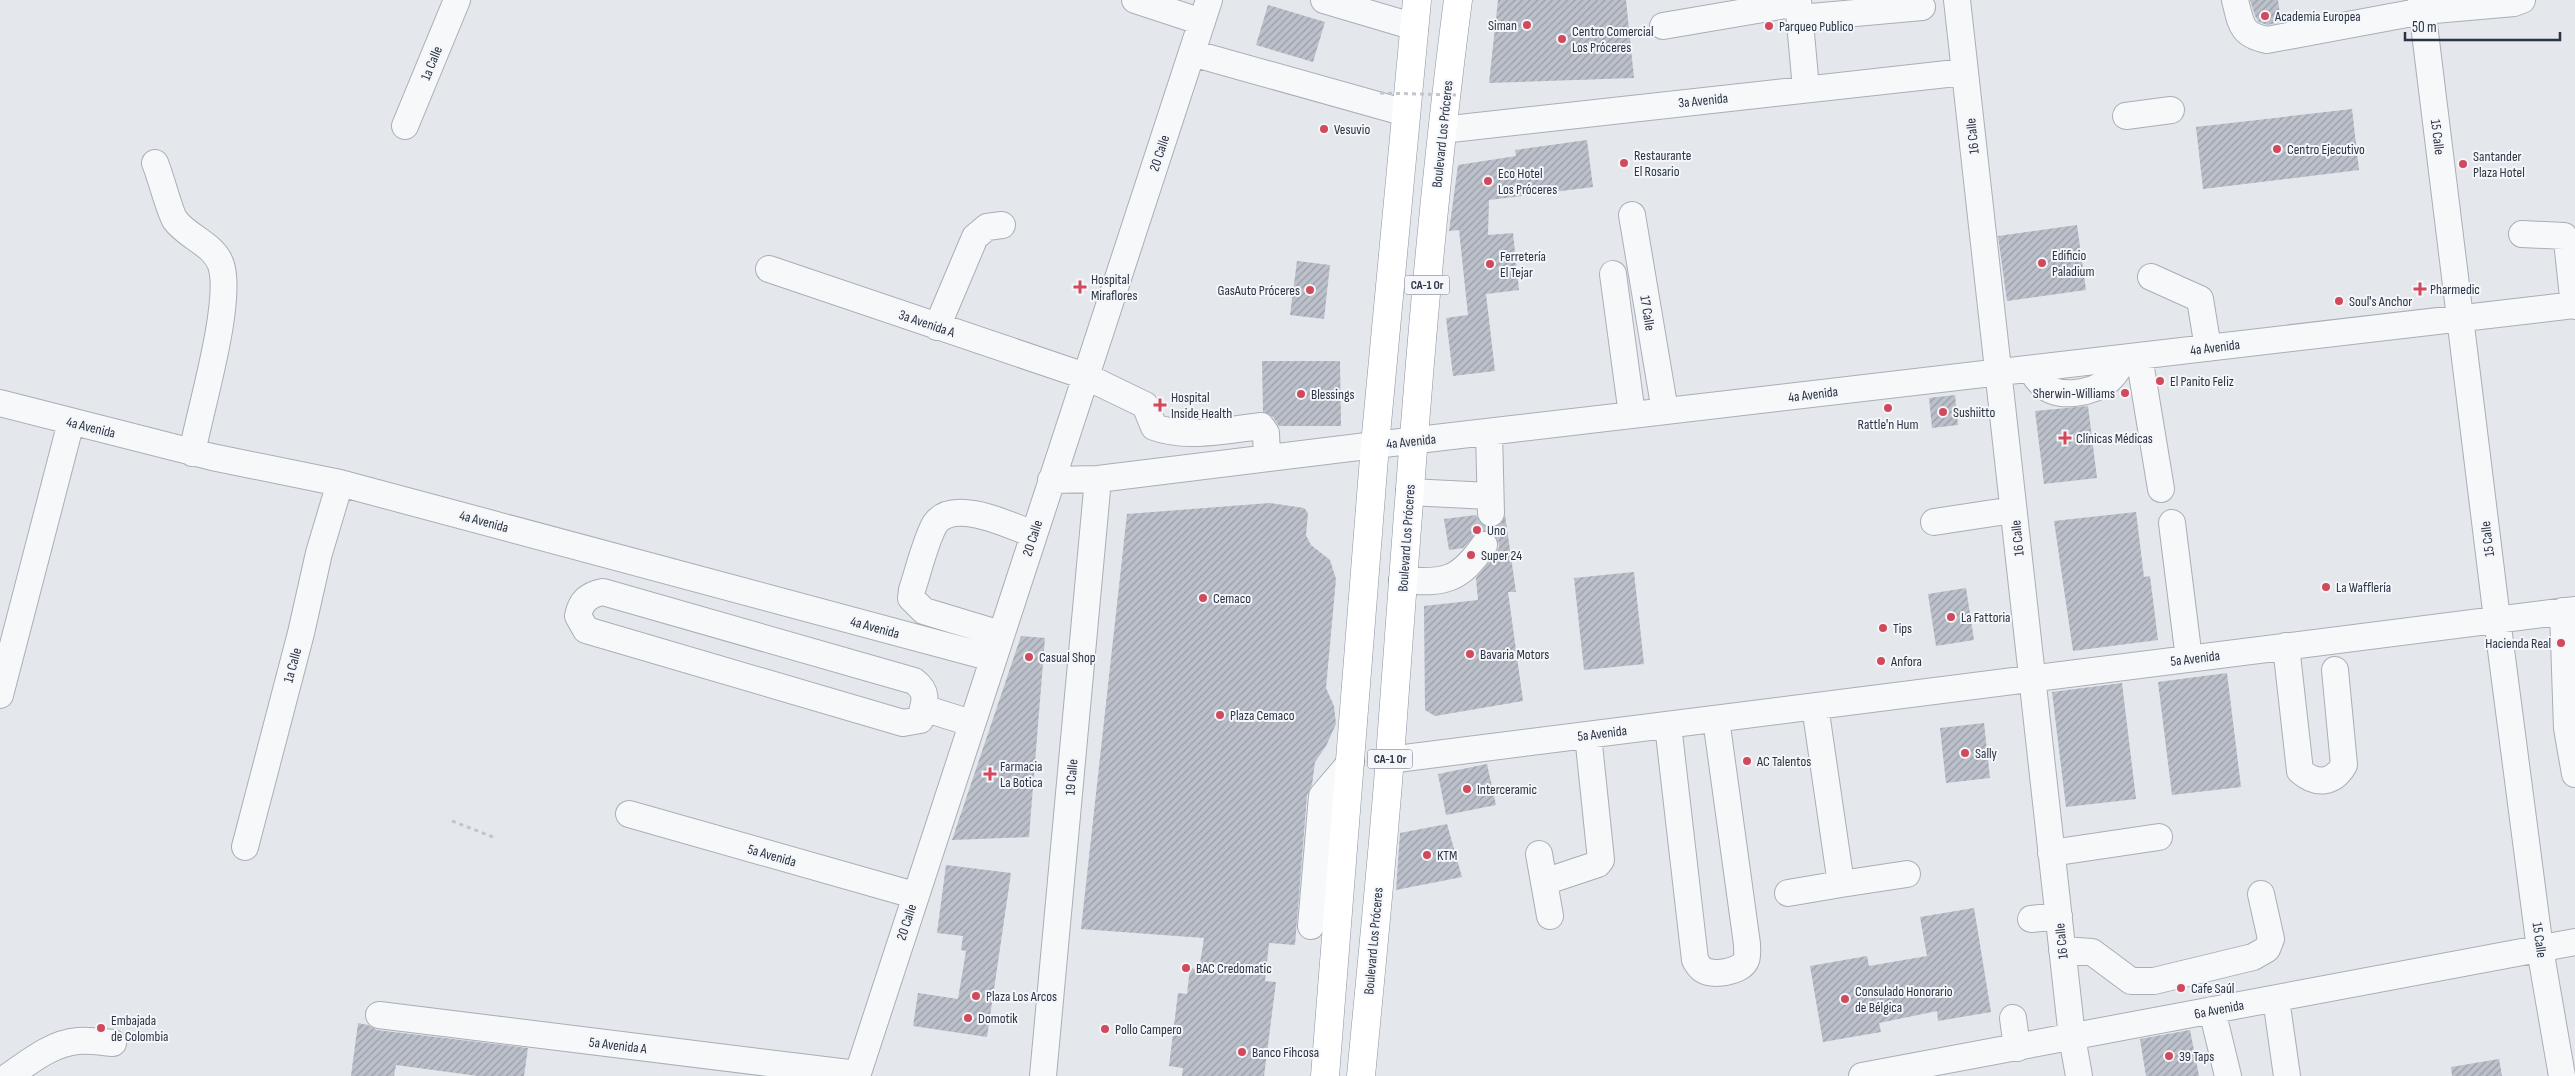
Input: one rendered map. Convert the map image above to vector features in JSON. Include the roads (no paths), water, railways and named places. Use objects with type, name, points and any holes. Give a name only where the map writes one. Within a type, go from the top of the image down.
[{"type":"highway","name":"CA-1 Or","points":[[1325,1076],[1375,445],[1417,0]]},
{"type":"highway","name":"Boulevard Los Próceres","points":[[1361,1076],[1390,760],[1413,441],[1442,130],[1458,0]]},
{"type":"street","name":"1a Calle","points":[[405,126],[456,0]]},
{"type":"street","points":[[1136,0],[1206,11]]},
{"type":"street","points":[[1324,0],[1374,7],[1415,27]]},
{"type":"street","name":"16 Calle","points":[[1957,0],[2051,853],[2072,1037],[2079,1076]]},
{"type":"street","points":[[2235,0],[2241,26],[2252,37],[2267,40],[2422,5],[2514,3],[2522,0]]},
{"type":"street","name":"15 Calle","points":[[2422,5],[2497,620],[2540,948],[2562,1076]]},
{"type":"street","points":[[1798,7],[1806,89]]},
{"type":"street","points":[[1663,26],[1798,7],[1922,7]]},
{"type":"street","name":"20 Calle","points":[[857,1075],[914,895],[1206,11]]},
{"type":"street","points":[[1192,53],[1406,113]]},
{"type":"street","name":"3a Avenida","points":[[1442,130],[1965,72]]},
{"type":"street","points":[[2126,116],[2171,110]]},
{"type":"street","points":[[155,163],[174,220],[209,249],[220,264],[224,282],[221,316],[192,453]]},
{"type":"street","name":"17 Calle","points":[[1632,215],[1664,411]]},
{"type":"street","points":[[937,327],[975,237],[987,227],[1002,225]]},
{"type":"street","points":[[2522,234],[2564,236],[2567,241],[2574,306]]},
{"type":"street","name":"3a Avenida A","points":[[770,269],[1085,376],[1145,405],[1154,427],[1164,431],[1226,430],[1261,426],[1266,433],[1267,458]]},
{"type":"street","points":[[1613,274],[1632,415]]},
{"type":"street","points":[[2151,277],[2200,299],[2208,348]]},
{"type":"street","name":"4a Avenida","points":[[1051,480],[1098,479],[1664,411],[2574,306]]},
{"type":"street","points":[[2132,357],[2161,489]]},
{"type":"street","name":"4a Avenida","points":[[0,403],[192,453],[340,483],[966,651],[996,646]]},
{"type":"street","points":[[0,695],[71,422]]},
{"type":"street","points":[[1409,492],[1490,504],[1488,432]]},
{"type":"street","name":"19 Calle","points":[[1043,1076],[1098,479]]},
{"type":"street","name":"1a Calle","points":[[245,847],[300,633],[318,553],[340,483]]},
{"type":"street","points":[[1934,522],[2014,510]]},
{"type":"street","points":[[996,646],[924,611],[912,598],[912,590],[936,523],[950,515],[961,512],[974,514],[1033,534]]},
{"type":"street","points":[[2172,523],[2189,659]]},
{"type":"street","points":[[1402,580],[1421,582],[1446,580],[1470,565],[1484,545]]},
{"type":"street","points":[[603,592],[914,681],[923,688],[926,697],[923,708],[920,720],[903,723],[586,630],[578,616],[580,607],[585,599],[593,594],[603,592]]},
{"type":"street","points":[[2569,610],[2570,663],[2567,728],[2575,774]]},
{"type":"street","name":"5a Avenida","points":[[1390,760],[2569,610]]},
{"type":"street","points":[[2286,646],[2300,770],[2309,779],[2324,780],[2338,775],[2344,766],[2335,670]]},
{"type":"street","points":[[1815,706],[1841,884]]},
{"type":"street","points":[[923,708],[971,722]]},
{"type":"street","points":[[1668,724],[1695,960],[1702,969],[1709,973],[1740,968],[1746,960],[1747,944],[1716,718]]},
{"type":"street","points":[[1544,882],[1598,864],[1601,860],[1588,735]]},
{"type":"street","points":[[1311,926],[1322,796],[1351,762]]},
{"type":"street","name":"5a Avenida","points":[[629,814],[914,895]]},
{"type":"street","points":[[2051,853],[2160,837]]},
{"type":"street","points":[[1538,854],[1550,916]]},
{"type":"street","points":[[1788,893],[1907,874]]},
{"type":"street","points":[[2062,950],[2092,952],[2131,981],[2154,981],[2253,957],[2267,949],[2271,939],[2261,894]]},
{"type":"street","points":[[2031,919],[2059,916]]},
{"type":"street","name":"6a Avenida","points":[[1862,1076],[1972,1065],[2017,1048],[2575,942]]},
{"type":"street","points":[[2276,999],[2287,1076]]},
{"type":"street","points":[[2212,1010],[2228,1076]]},
{"type":"street","name":"5a Avenida A","points":[[379,1015],[857,1075]]},
{"type":"street","points":[[2013,1018],[2017,1048]]},
{"type":"street","points":[[9,1076],[40,1055],[65,1043],[79,1041],[113,1043]]},
{"type":"tunnel","points":[[1484,545],[1491,513]]},
{"type":"place","name":"Academia Europea","points":[[2265,16]]},
{"type":"place","name":"Siman","points":[[1527,25]]},
{"type":"place","name":"Parqueo Publico","points":[[1769,26]]},
{"type":"place","name":"Centro Comercial Los Próceres","points":[[1562,39]]},
{"type":"place","name":"Vesuvio","points":[[1324,129]]},
{"type":"place","name":"Centro Ejecutivo","points":[[2277,149]]},
{"type":"place","name":"Restaurante El Rosario","points":[[1624,163]]},
{"type":"place","name":"Santander Plaza Hotel","points":[[2463,164]]},
{"type":"place","name":"Eco Hotel Los Próceres","points":[[1488,181]]},
{"type":"place","name":"Edificio Paladium","points":[[2042,263]]},
{"type":"place","name":"Ferretería El Tejar","points":[[1490,264]]},
{"type":"place","name":"Hospital Miraflores","points":[[1080,287]]},
{"type":"place","name":"Pharmedic","points":[[2420,289]]},
{"type":"place","name":"GasAuto Próceres","points":[[1310,290]]},
{"type":"place","name":"Soul's Anchor","points":[[2339,301]]},
{"type":"place","name":"El Panito Feliz","points":[[2160,381]]},
{"type":"place","name":"Sherwin-Williams","points":[[2125,393]]},
{"type":"place","name":"Blessings","points":[[1301,394]]},
{"type":"place","name":"Hospital Inside Health","points":[[1160,405]]},
{"type":"place","name":"Rattle'n Hum","points":[[1888,408]]},
{"type":"place","name":"Sushiitto","points":[[1943,412]]},
{"type":"place","name":"Clínicas Médicas","points":[[2065,438]]},
{"type":"place","name":"Uno","points":[[1477,530]]},
{"type":"place","name":"Super 24","points":[[1471,555]]},
{"type":"place","name":"La Wafflería","points":[[2326,587]]},
{"type":"place","name":"Cemaco","points":[[1203,598]]},
{"type":"place","name":"La Fattoria","points":[[1951,617]]},
{"type":"place","name":"Tips","points":[[1883,628]]},
{"type":"place","name":"Hacienda Real","points":[[2561,643]]},
{"type":"place","name":"Bavaria Motors","points":[[1470,654]]},
{"type":"place","name":"Casual Shop","points":[[1029,657]]},
{"type":"place","name":"Anfora","points":[[1881,661]]},
{"type":"place","name":"Plaza Cemaco","points":[[1220,715]]},
{"type":"place","name":"Sally","points":[[1965,753]]},
{"type":"place","name":"AC Talentos","points":[[1747,761]]},
{"type":"place","name":"Farmacia La Botica","points":[[990,774]]},
{"type":"place","name":"Interceramic","points":[[1467,789]]},
{"type":"place","name":"KTM","points":[[1427,855]]},
{"type":"place","name":"BAC Credomatic","points":[[1186,968]]},
{"type":"place","name":"Cafe Saúl","points":[[2181,988]]},
{"type":"place","name":"Plaza Los Arcos","points":[[976,996]]},
{"type":"place","name":"Consulado Honorario de Bélgica","points":[[1845,999]]},
{"type":"place","name":"Domotik","points":[[968,1018]]},
{"type":"place","name":"Embajada de Colombia","points":[[101,1028]]},
{"type":"place","name":"Pollo Campero","points":[[1105,1029]]},
{"type":"place","name":"Banco Fihcosa","points":[[1242,1052]]},
{"type":"place","name":"39 Taps","points":[[2169,1056]]}]
